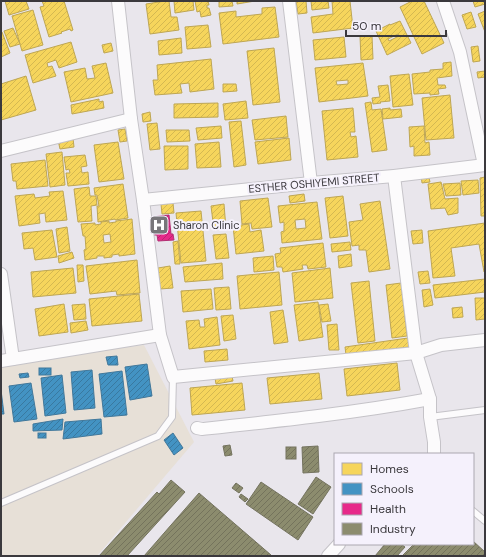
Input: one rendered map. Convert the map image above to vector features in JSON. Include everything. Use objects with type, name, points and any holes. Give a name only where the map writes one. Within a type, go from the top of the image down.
[{"type":"street","points":[[118,1],[131,119],[160,335],[173,377],[418,359],[441,345],[485,340]]},
{"type":"street","points":[[289,1],[311,182]]},
{"type":"street","points":[[443,1],[460,52],[484,165]]},
{"type":"street","points":[[1,151],[131,119]]},
{"type":"street","name":"ESTHER OSHIYEMI STREET","points":[[143,200],[311,182],[394,176],[484,165]]},
{"type":"street","points":[[394,176],[418,359],[430,399],[430,417],[434,442],[434,453]]},
{"type":"street","points":[[1,274],[13,359]]},
{"type":"street","points":[[1,361],[160,335]]},
{"type":"street","points":[[197,428],[202,429],[325,415],[430,399]]},
{"type":"street","points":[[328,556],[338,545]]},
{"type":"lane","points":[[1,504],[158,436],[172,417],[173,377]]},
{"type":"lane","points":[[430,417],[485,410]]},
{"type":"lane","points":[[474,512],[485,521]]},
{"type":"shaded area","points":[[144,345],[194,442],[97,556],[1,556],[1,363]]},
{"type":"building: Homes","points":[[5,1],[26,1],[29,9],[9,15]]},
{"type":"building: Homes","points":[[42,1],[64,1],[73,30],[71,31],[70,29],[49,37],[40,7],[44,6]]},
{"type":"building: Homes","points":[[169,1],[171,17],[177,17],[179,30],[150,34],[146,4]]},
{"type":"building: Homes","points":[[174,1],[193,1],[194,10],[175,13]]},
{"type":"building: Homes","points":[[195,1],[208,1],[209,5],[207,5],[207,8],[209,8],[211,15],[201,17],[200,11],[197,12]]},
{"type":"building: Homes","points":[[219,1],[232,1],[233,6],[219,7]]},
{"type":"building: Homes","points":[[237,1],[255,1],[237,4]]},
{"type":"building: Homes","points":[[296,1],[306,1],[307,13],[298,14]]},
{"type":"building: Homes","points":[[311,1],[328,1],[329,8],[312,10]]},
{"type":"building: Homes","points":[[332,1],[350,1],[353,28],[313,33],[311,17],[333,14]]},
{"type":"building: Homes","points":[[412,1],[424,1],[444,43],[422,54],[400,7]]},
{"type":"building: Homes","points":[[473,1],[485,1],[485,4],[475,7]]},
{"type":"building: Homes","points":[[275,7],[279,37],[223,44],[219,13],[236,11],[236,17],[262,14],[262,8]]},
{"type":"building: Homes","points":[[33,10],[43,45],[22,51],[12,16]]},
{"type":"building: Homes","points":[[485,11],[485,32],[478,14]]},
{"type":"building: Homes","points":[[471,12],[476,27],[467,29],[462,15]]},
{"type":"building: Homes","points":[[400,21],[411,43],[387,55],[376,31]],"holes":[[[398,34],[399,36],[389,41],[388,39]]]},
{"type":"building: Homes","points":[[208,25],[211,47],[187,49],[185,27]]},
{"type":"building: Homes","points":[[13,28],[20,44],[10,47],[4,31]]},
{"type":"building: Homes","points":[[2,32],[10,53],[1,57],[1,33]]},
{"type":"building: Homes","points":[[360,36],[372,36],[373,59],[361,60]]},
{"type":"building: Homes","points":[[344,37],[346,57],[315,60],[313,40]]},
{"type":"building: Homes","points":[[181,38],[182,53],[159,55],[158,41]]},
{"type":"building: Homes","points":[[71,42],[77,62],[59,68],[56,60],[47,63],[48,67],[52,66],[56,76],[33,83],[25,55]]},
{"type":"building: Homes","points":[[111,43],[113,51],[104,53],[102,45]]},
{"type":"building: Homes","points":[[478,46],[480,61],[473,62],[471,47]]},
{"type":"building: Homes","points":[[274,48],[280,102],[253,105],[247,51]]},
{"type":"building: Homes","points":[[211,59],[214,89],[190,92],[189,83],[180,84],[182,93],[155,95],[153,80],[158,80],[157,65]]},
{"type":"building: Homes","points":[[451,62],[452,76],[437,78],[438,85],[445,85],[446,88],[438,89],[439,94],[414,94],[412,74],[443,69],[443,63]]},
{"type":"building: Homes","points":[[106,63],[113,93],[71,102],[64,72],[85,68],[87,79],[95,78],[92,66]]},
{"type":"building: Homes","points":[[363,63],[368,96],[319,102],[315,68]],"holes":[[[348,80],[348,84],[337,85],[336,81]]]},
{"type":"building: Homes","points":[[485,71],[485,77],[478,78],[477,72]]},
{"type":"building: Homes","points":[[409,74],[413,105],[393,107],[390,76]]},
{"type":"building: Homes","points":[[26,76],[36,110],[1,120],[1,84]]},
{"type":"building: Homes","points":[[223,84],[236,84],[237,91],[223,92]]},
{"type":"building: Homes","points":[[388,85],[390,101],[373,104],[372,98],[380,97],[378,86]]},
{"type":"building: Homes","points":[[450,95],[454,138],[426,140],[422,98]]},
{"type":"building: Homes","points":[[99,99],[99,102],[103,101],[104,108],[72,114],[71,105]]},
{"type":"building: Homes","points":[[246,101],[248,118],[225,120],[223,104]]},
{"type":"building: Homes","points":[[371,102],[372,110],[381,109],[387,150],[372,152],[365,103]]},
{"type":"building: Homes","points":[[218,103],[218,117],[174,118],[174,104]]},
{"type":"building: Homes","points":[[353,108],[355,132],[350,132],[351,137],[356,136],[358,157],[327,160],[322,111]]},
{"type":"building: Homes","points":[[390,108],[390,110],[401,109],[402,117],[383,119],[382,109]]},
{"type":"building: Homes","points":[[150,112],[151,121],[143,122],[142,114]]},
{"type":"building: Homes","points":[[286,116],[288,137],[255,140],[252,120]]},
{"type":"building: Homes","points":[[241,121],[246,165],[234,167],[229,122]]},
{"type":"building: Homes","points":[[157,123],[160,149],[150,150],[147,124]]},
{"type":"building: Homes","points":[[221,126],[222,138],[198,140],[196,128]]},
{"type":"building: Homes","points":[[424,126],[425,143],[429,142],[430,155],[414,156],[414,146],[410,147],[409,127]]},
{"type":"building: Homes","points":[[125,129],[127,141],[120,142],[118,130]]},
{"type":"building: Homes","points":[[166,130],[189,130],[190,141],[167,142]]},
{"type":"building: Homes","points":[[73,138],[74,147],[60,149],[58,140]]},
{"type":"building: Homes","points":[[289,138],[291,160],[258,164],[255,142]]},
{"type":"building: Homes","points":[[118,142],[124,179],[99,182],[94,145]]},
{"type":"building: Homes","points":[[219,142],[221,167],[197,168],[195,144]]},
{"type":"building: Homes","points":[[164,146],[188,146],[188,169],[165,170]]},
{"type":"building: Homes","points":[[62,152],[65,185],[50,187],[46,154]]},
{"type":"building: Homes","points":[[85,155],[87,166],[81,167],[82,173],[88,172],[89,184],[68,186],[66,173],[70,173],[69,169],[66,170],[64,157]]},
{"type":"building: Homes","points":[[45,160],[48,186],[17,189],[16,181],[13,181],[11,164]]},
{"type":"building: Homes","points":[[428,174],[430,182],[422,183],[421,175]]},
{"type":"building: Homes","points":[[485,177],[485,216],[481,216],[480,178]]},
{"type":"building: Homes","points":[[478,180],[479,193],[463,195],[461,181]]},
{"type":"building: Homes","points":[[441,182],[445,199],[458,198],[458,213],[448,215],[445,208],[431,209],[428,184]]},
{"type":"building: Homes","points":[[460,183],[461,195],[446,196],[443,184]]},
{"type":"building: Homes","points":[[123,184],[128,218],[98,222],[97,206],[99,206],[94,188]]},
{"type":"building: Homes","points":[[89,187],[90,196],[96,196],[97,205],[91,206],[92,221],[78,222],[74,189]]},
{"type":"building: Homes","points":[[63,191],[67,220],[46,222],[45,213],[39,214],[40,223],[19,226],[15,196],[34,194],[35,198],[50,196],[49,192]]},
{"type":"building: Homes","points":[[304,194],[305,201],[290,203],[289,196]]},
{"type":"building: Homes","points":[[343,196],[348,236],[330,238],[325,198]]},
{"type":"building: Homes","points":[[268,198],[272,227],[252,229],[251,223],[242,224],[240,201]]},
{"type":"building: Homes","points":[[380,201],[390,269],[369,272],[366,250],[359,250],[359,245],[352,246],[349,222],[363,220],[360,204]]},
{"type":"building: Homes","points":[[317,202],[322,239],[282,243],[281,232],[284,231],[284,222],[280,223],[278,206]],"holes":[[[305,219],[306,228],[296,229],[295,220]]]},
{"type":"building: Homes","points":[[173,203],[174,213],[162,214],[161,204]]},
{"type":"building: Homes","points":[[224,204],[226,229],[214,230],[211,206]]},
{"type":"building: Homes","points":[[201,211],[206,261],[181,263],[176,213]]},
{"type":"building: Homes","points":[[132,219],[135,254],[119,256],[119,254],[104,258],[104,256],[97,256],[97,258],[85,260],[85,236],[83,236],[81,224],[95,223],[95,225],[101,224],[101,222],[109,221],[109,223]],"holes":[[[110,234],[111,242],[104,243],[103,235]]]},
{"type":"building: Homes","points":[[485,223],[485,272],[479,244],[451,248],[455,276],[433,278],[428,231]]},
{"type":"building: Homes","points":[[249,224],[250,232],[261,230],[264,251],[236,254],[233,226]]},
{"type":"building: Homes","points":[[67,227],[70,251],[59,253],[56,229]]},
{"type":"building: Homes","points":[[52,230],[57,257],[35,260],[33,248],[24,249],[22,233]]},
{"type":"building: Homes","points":[[422,230],[423,243],[413,244],[411,231]]},
{"type":"building: Homes","points":[[226,234],[229,258],[216,259],[213,235]]},
{"type":"building: Homes","points":[[178,241],[180,264],[175,264],[173,242]]},
{"type":"building: Homes","points":[[350,242],[351,250],[332,252],[331,244]]},
{"type":"building: Homes","points":[[323,243],[326,267],[308,269],[307,265],[302,265],[303,269],[283,272],[282,267],[277,267],[275,254],[281,253],[280,248]]},
{"type":"building: Homes","points":[[72,252],[74,258],[59,263],[58,256]]},
{"type":"building: Homes","points":[[351,254],[352,266],[339,268],[338,256]]},
{"type":"building: Homes","points":[[273,256],[274,270],[254,272],[253,258]]},
{"type":"building: Homes","points":[[137,260],[140,293],[117,295],[116,291],[90,294],[86,266]]},
{"type":"building: Homes","points":[[222,263],[223,279],[185,282],[183,267]]},
{"type":"building: Homes","points":[[77,265],[83,265],[84,281],[78,282]]},
{"type":"building: Homes","points":[[170,266],[173,288],[160,289],[158,268]]},
{"type":"building: Homes","points":[[73,268],[76,293],[33,297],[31,272]]},
{"type":"building: Homes","points":[[330,268],[333,298],[295,302],[292,273]]},
{"type":"building: Homes","points":[[428,271],[430,283],[420,284],[418,272]]},
{"type":"building: Homes","points":[[279,272],[282,305],[240,309],[237,276]]},
{"type":"building: Homes","points":[[485,279],[485,292],[435,298],[433,285]]},
{"type":"building: Homes","points":[[369,281],[375,341],[358,343],[351,283]]},
{"type":"building: Homes","points":[[401,283],[407,336],[392,338],[386,285]]},
{"type":"building: Homes","points":[[229,287],[231,309],[216,310],[214,288]]},
{"type":"building: Homes","points":[[211,289],[213,309],[183,312],[181,291]]},
{"type":"building: Homes","points":[[430,289],[433,305],[424,307],[422,290]]},
{"type":"building: Homes","points":[[139,294],[142,321],[92,326],[89,299]]},
{"type":"building: Homes","points":[[475,298],[485,298],[485,319],[476,320]]},
{"type":"building: Homes","points":[[318,302],[323,337],[299,341],[294,305]]},
{"type":"building: Homes","points":[[64,304],[68,332],[39,336],[35,309]]},
{"type":"building: Homes","points":[[85,304],[86,319],[74,320],[72,305]]},
{"type":"building: Homes","points":[[328,304],[331,321],[322,322],[319,305]]},
{"type":"building: Homes","points":[[462,307],[463,317],[453,318],[452,308]]},
{"type":"building: Homes","points":[[283,310],[288,342],[274,344],[270,312]]},
{"type":"building: Homes","points":[[233,315],[236,339],[224,341],[221,316]]},
{"type":"building: Homes","points":[[217,317],[220,345],[189,349],[186,321],[199,320],[200,327],[205,327],[204,319]]},
{"type":"building: Homes","points":[[86,321],[88,330],[71,333],[70,323]]},
{"type":"building: Homes","points":[[337,324],[339,350],[329,350],[327,325]]},
{"type":"building: Homes","points":[[408,338],[409,347],[346,355],[345,347]]},
{"type":"building: Homes","points":[[227,349],[228,360],[205,362],[204,351]]},
{"type":"building: Homes","points":[[397,363],[400,390],[347,396],[344,369]]},
{"type":"building: Homes","points":[[319,373],[322,399],[270,404],[267,378]]},
{"type":"building: Homes","points":[[232,376],[233,381],[216,384],[215,378]]},
{"type":"building: Homes","points":[[242,383],[245,410],[192,415],[190,388]]},
{"type":"building: Schools","points":[[117,356],[118,365],[108,365],[106,357]]},
{"type":"building: Schools","points":[[147,364],[152,396],[130,400],[125,367]]},
{"type":"building: Schools","points":[[39,368],[51,368],[51,375],[39,375]]},
{"type":"building: Schools","points":[[92,370],[95,408],[74,410],[71,372]]},
{"type":"building: Schools","points":[[122,371],[127,415],[104,417],[99,374]]},
{"type":"building: Schools","points":[[28,373],[29,377],[20,378],[19,374]]},
{"type":"building: Schools","points":[[62,375],[66,413],[45,416],[41,378]]},
{"type":"building: Schools","points":[[31,383],[37,419],[14,422],[9,386]]},
{"type":"building: Schools","points":[[1,390],[4,414],[1,414]]},
{"type":"building: Schools","points":[[63,419],[62,430],[33,431],[33,424]]},
{"type":"building: Schools","points":[[101,419],[102,434],[63,439],[65,422]]},
{"type":"building: Schools","points":[[38,433],[46,433],[46,438],[38,438]]},
{"type":"building: Schools","points":[[173,433],[183,448],[174,455],[164,440]]},
{"type":"building: Health","points":[[169,215],[171,234],[173,234],[174,240],[158,241],[157,235],[154,235],[152,217]]},
{"type":"building: Industry","points":[[230,445],[232,455],[225,456],[223,446]]},
{"type":"building: Industry","points":[[318,446],[319,472],[303,473],[302,447]]},
{"type":"building: Industry","points":[[286,447],[296,447],[296,459],[286,459]]},
{"type":"building: Industry","points":[[316,477],[331,487],[313,514],[298,504]]},
{"type":"building: Industry","points":[[171,480],[185,492],[127,556],[99,556],[157,492],[159,494]]},
{"type":"building: Industry","points":[[261,482],[313,517],[298,540],[246,504]]},
{"type":"building: Industry","points":[[236,483],[243,488],[239,493],[232,488]]},
{"type":"building: Industry","points":[[199,493],[271,555],[144,556]]},
{"type":"building: Industry","points":[[241,494],[248,499],[245,502],[239,497]]},
{"type":"building: Industry","points":[[474,542],[485,552],[485,556],[402,556],[413,545],[474,545]]},
{"type":"building: Industry","points":[[384,545],[402,545],[405,547],[397,556],[375,556]]},
{"type":"place","name":"Sharon Clinic","points":[[159,225]]}]
